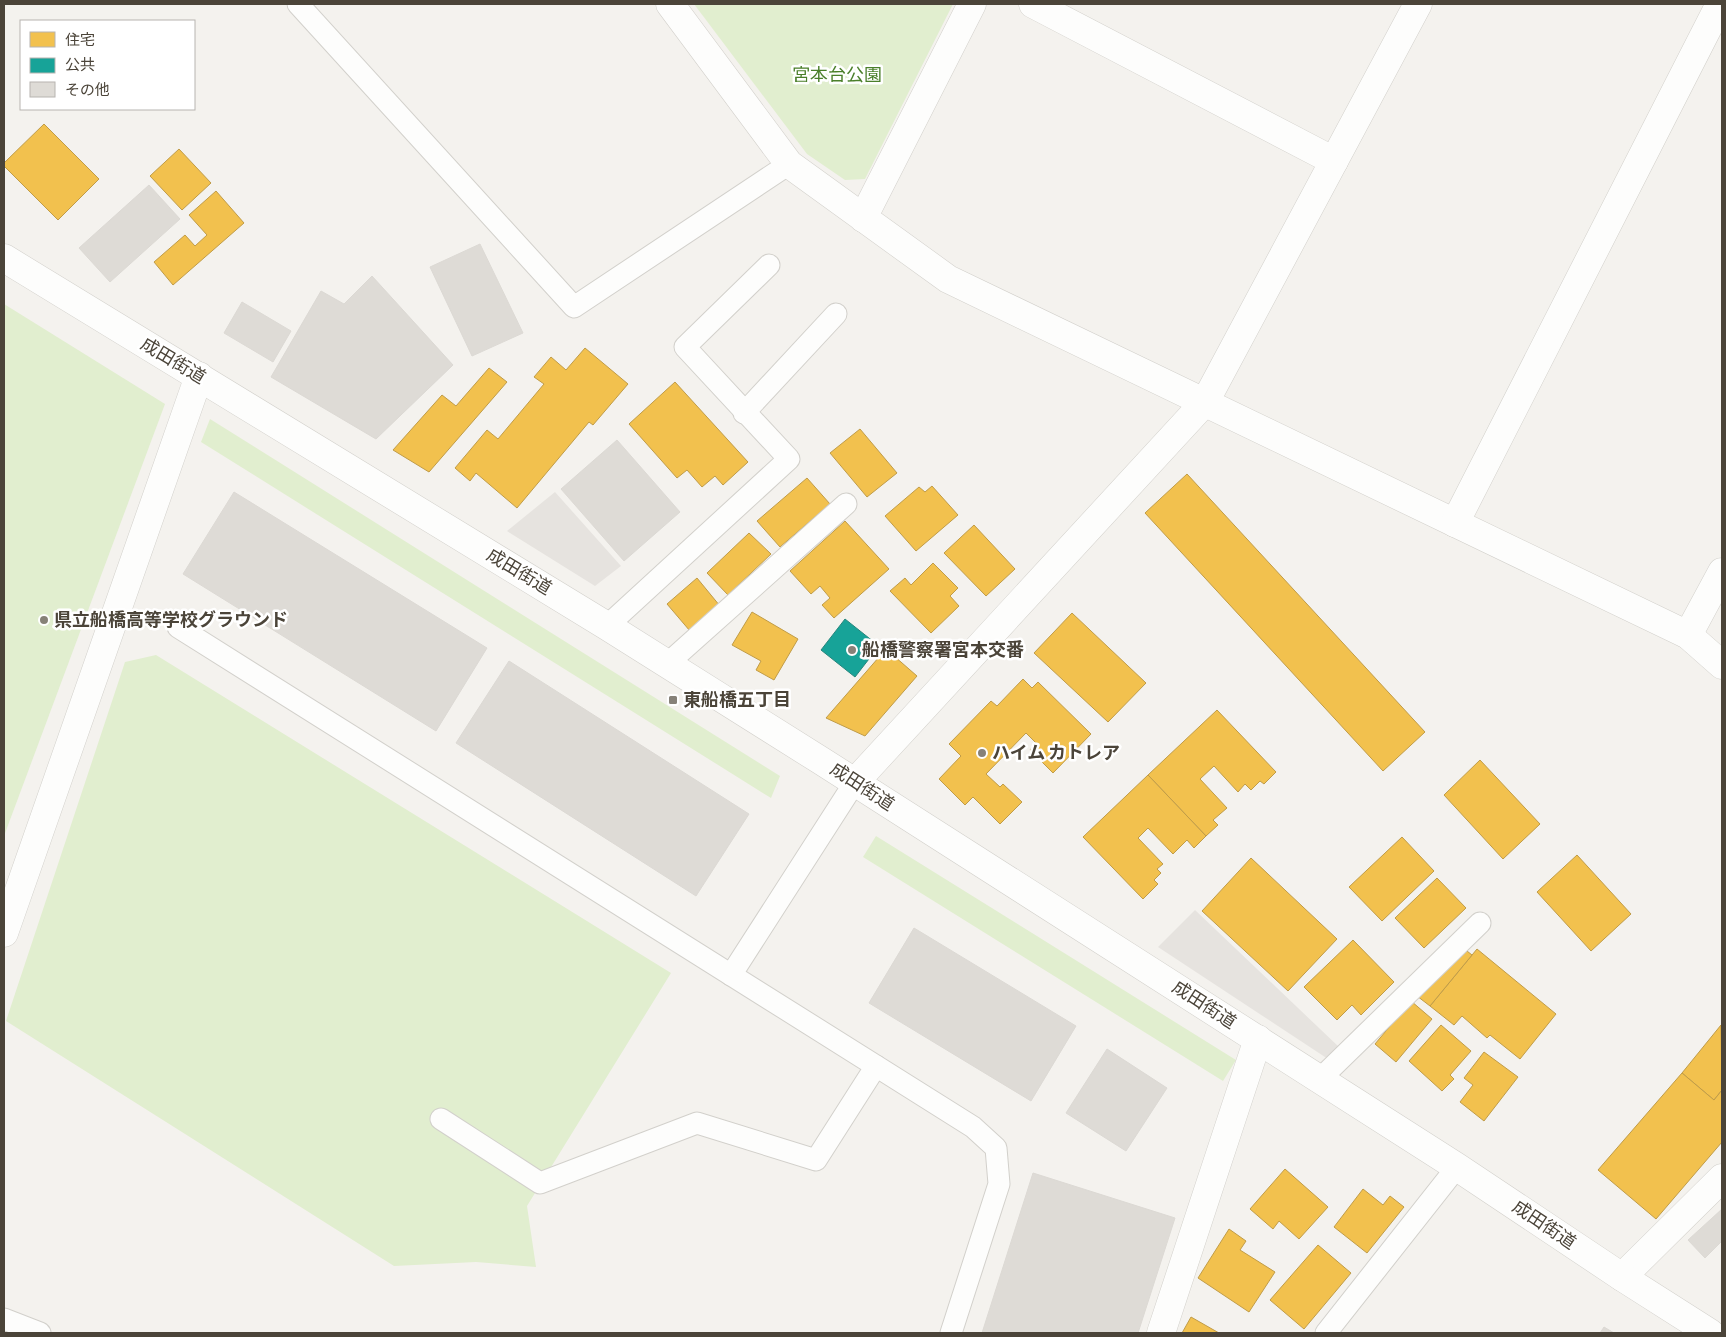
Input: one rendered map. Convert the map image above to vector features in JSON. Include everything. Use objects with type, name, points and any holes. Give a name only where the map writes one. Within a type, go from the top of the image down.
[{"type":"street","points":[[670,4],[789,164],[948,278],[1688,635],[1722,665]]},
{"type":"street","points":[[863,218],[972,4]]},
{"type":"street","points":[[1033,4],[1334,161]]},
{"type":"street","points":[[855,782],[1205,402],[1418,4]]},
{"type":"street","points":[[1455,524],[1720,4]]},
{"type":"street","name":"成田街道","points":[[4,258],[608,626],[1258,1039],[1710,1333]]},
{"type":"street","points":[[4,933],[199,376]]},
{"type":"street","points":[[1688,635],[1722,572]]},
{"type":"street","points":[[1160,1333],[1258,1039]]},
{"type":"street","points":[[1622,1277],[1722,1178]]},
{"type":"lane","points":[[298,4],[574,307],[789,164]]},
{"type":"lane","points":[[608,626],[789,459],[744,413],[685,347],[769,265]]},
{"type":"lane","points":[[744,413],[836,314]]},
{"type":"lane","points":[[668,664],[846,504]]},
{"type":"lane","points":[[178,627],[973,1127],[996,1148],[999,1184],[951,1333]]},
{"type":"lane","points":[[731,975],[855,782]]},
{"type":"lane","points":[[1320,1079],[1480,923]]},
{"type":"lane","points":[[441,1118],[540,1183],[697,1123],[816,1160],[876,1066]]},
{"type":"lane","points":[[1326,1333],[1457,1167]]},
{"type":"lane","points":[[4,1319],[40,1333]]},
{"type":"green space","name":"宮本台公園","points":[[694,4],[953,4],[865,179],[845,180],[807,154]]},
{"type":"green space","name":"県立船橋高等学校グラウンド","points":[[4,304],[165,404],[4,836]]},
{"type":"green space","points":[[210,419],[780,776],[771,798],[201,442]]},
{"type":"green space","points":[[156,655],[671,973],[527,1206],[536,1267],[476,1262],[394,1266],[6,1021],[125,662]]},
{"type":"green space","points":[[876,836],[1236,1060],[1223,1081],[863,857]]},
{"type":"shaded area","points":[[555,492],[621,566],[595,586],[507,531]]},
{"type":"shaded area","points":[[1195,910],[1339,1047],[1328,1059],[1158,947]]},
{"type":"building: 住宅","points":[[44,124],[99,179],[58,220],[4,166],[4,163]]},
{"type":"building: 住宅","points":[[179,149],[211,183],[182,210],[150,176]]},
{"type":"building: 住宅","points":[[216,191],[244,223],[173,285],[154,262],[185,235],[195,246],[207,235],[189,215]]},
{"type":"building: 住宅","points":[[585,348],[628,384],[593,425],[589,422],[517,508],[476,473],[470,481],[455,468],[487,430],[498,439],[544,384],[534,377],[551,357],[566,370]]},
{"type":"building: 住宅","points":[[489,368],[507,382],[429,472],[393,450],[442,395],[456,406]]},
{"type":"building: 住宅","points":[[675,382],[748,462],[723,485],[715,476],[702,487],[687,470],[677,478],[629,424]]},
{"type":"building: 住宅","points":[[860,429],[897,473],[867,497],[830,453]]},
{"type":"building: 住宅","points":[[1187,474],[1425,732],[1383,771],[1145,513]]},
{"type":"building: 住宅","points":[[807,478],[830,504],[780,547],[757,521]]},
{"type":"building: 住宅","points":[[932,486],[958,515],[916,551],[885,516],[919,487],[925,492]]},
{"type":"building: 住宅","points":[[845,521],[889,569],[834,618],[822,605],[830,598],[820,586],[811,594],[790,571]]},
{"type":"building: 住宅","points":[[974,525],[1015,569],[986,596],[944,553]]},
{"type":"building: 住宅","points":[[749,533],[771,554],[728,595],[707,573]]},
{"type":"building: 住宅","points":[[933,563],[958,588],[950,596],[959,606],[931,633],[890,591],[905,578],[911,585]]},
{"type":"building: 住宅","points":[[697,578],[720,606],[690,631],[667,604]]},
{"type":"building: 住宅","points":[[752,612],[798,639],[774,680],[756,670],[761,661],[732,645]]},
{"type":"building: 住宅","points":[[1072,613],[1146,683],[1108,722],[1034,653]]},
{"type":"building: 住宅","points":[[886,649],[917,676],[865,736],[826,718]]},
{"type":"building: 住宅","name":"ハイム カトレア","points":[[1023,679],[1032,688],[1038,682],[1091,734],[1053,773],[1030,750],[1036,743],[1026,733],[986,774],[1000,787],[1003,784],[1022,802],[1000,824],[973,797],[965,805],[939,779],[961,756],[949,744],[991,701],[997,706]]},
{"type":"building: 住宅","points":[[1217,710],[1276,772],[1264,784],[1260,781],[1251,790],[1245,784],[1238,792],[1214,766],[1200,779],[1227,808],[1213,820],[1218,825],[1206,836],[1148,775]]},
{"type":"building: 住宅","points":[[1480,760],[1540,824],[1503,859],[1444,795]]},
{"type":"building: 住宅","points":[[1148,775],[1206,836],[1194,848],[1187,840],[1173,854],[1148,828],[1138,838],[1163,864],[1157,869],[1161,873],[1154,880],[1158,884],[1143,899],[1083,837]]},
{"type":"building: 住宅","points":[[1402,837],[1434,871],[1382,921],[1349,887]]},
{"type":"building: 住宅","points":[[1577,855],[1631,914],[1591,951],[1537,892]]},
{"type":"building: 住宅","points":[[1251,858],[1337,939],[1288,991],[1202,911]]},
{"type":"building: 住宅","points":[[1437,878],[1466,908],[1424,948],[1395,918]]},
{"type":"building: 住宅","points":[[1353,940],[1394,982],[1361,1015],[1352,1005],[1337,1020],[1304,987]]},
{"type":"building: 住宅","points":[[1477,949],[1556,1014],[1520,1059],[1490,1035],[1487,1038],[1462,1016],[1454,1025],[1430,1006]]},
{"type":"building: 住宅","points":[[1467,951],[1472,955],[1430,1006],[1417,996]]},
{"type":"building: 住宅","points":[[1411,1001],[1432,1019],[1396,1062],[1375,1044]]},
{"type":"building: 住宅","points":[[1441,1025],[1471,1051],[1450,1075],[1454,1079],[1442,1091],[1409,1061]]},
{"type":"building: 住宅","points":[[1721,1025],[1722,1090],[1714,1100],[1682,1073]]},
{"type":"building: 住宅","points":[[1484,1052],[1518,1077],[1484,1121],[1460,1102],[1473,1085],[1464,1078]]},
{"type":"building: 住宅","points":[[1682,1073],[1714,1100],[1722,1090],[1722,1142],[1656,1219],[1598,1170]]},
{"type":"building: 住宅","points":[[1285,1169],[1328,1207],[1299,1239],[1279,1221],[1273,1229],[1250,1209]]},
{"type":"building: 住宅","points":[[1363,1189],[1383,1205],[1390,1196],[1404,1207],[1367,1253],[1334,1227]]},
{"type":"building: 住宅","points":[[1229,1229],[1246,1241],[1240,1250],[1275,1272],[1249,1312],[1198,1278]]},
{"type":"building: 住宅","points":[[1318,1245],[1351,1273],[1304,1329],[1270,1300]]},
{"type":"building: 住宅","points":[[1191,1317],[1219,1333],[1182,1333]]},
{"type":"building: 公共","points":[[845,619],[879,646],[855,677],[821,650]]},
{"type":"building: その他","points":[[149,185],[180,219],[110,282],[79,248]]},
{"type":"building: その他","points":[[480,244],[523,333],[472,356],[430,267]]},
{"type":"building: その他","points":[[372,276],[453,365],[376,439],[271,377],[321,291],[344,304]]},
{"type":"building: その他","points":[[242,302],[291,331],[273,362],[224,333]]},
{"type":"building: その他","points":[[617,440],[680,512],[624,561],[561,489]]},
{"type":"building: その他","points":[[234,492],[487,648],[436,731],[183,574]]},
{"type":"building: その他","points":[[509,661],[749,814],[696,896],[456,743]]},
{"type":"building: その他","points":[[914,928],[1076,1026],[1031,1101],[869,1003]]},
{"type":"building: その他","points":[[1107,1049],[1167,1088],[1126,1151],[1066,1113]]},
{"type":"building: その他","points":[[1033,1173],[1175,1218],[1138,1333],[982,1333]]},
{"type":"building: その他","points":[[1722,1209],[1722,1241],[1705,1258],[1688,1240]]},
{"type":"building: その他","points":[[1604,1327],[1614,1333],[1600,1333]]},
{"type":"place","name":"県立船橋高等学校グラウンド","points":[[44,620]]},
{"type":"place","name":"船橋警察署宮本交番","points":[[852,650]]},
{"type":"place","name":"東船橋五丁目","points":[[673,700]]},
{"type":"place","name":"ハイム カトレア","points":[[982,753]]}]
